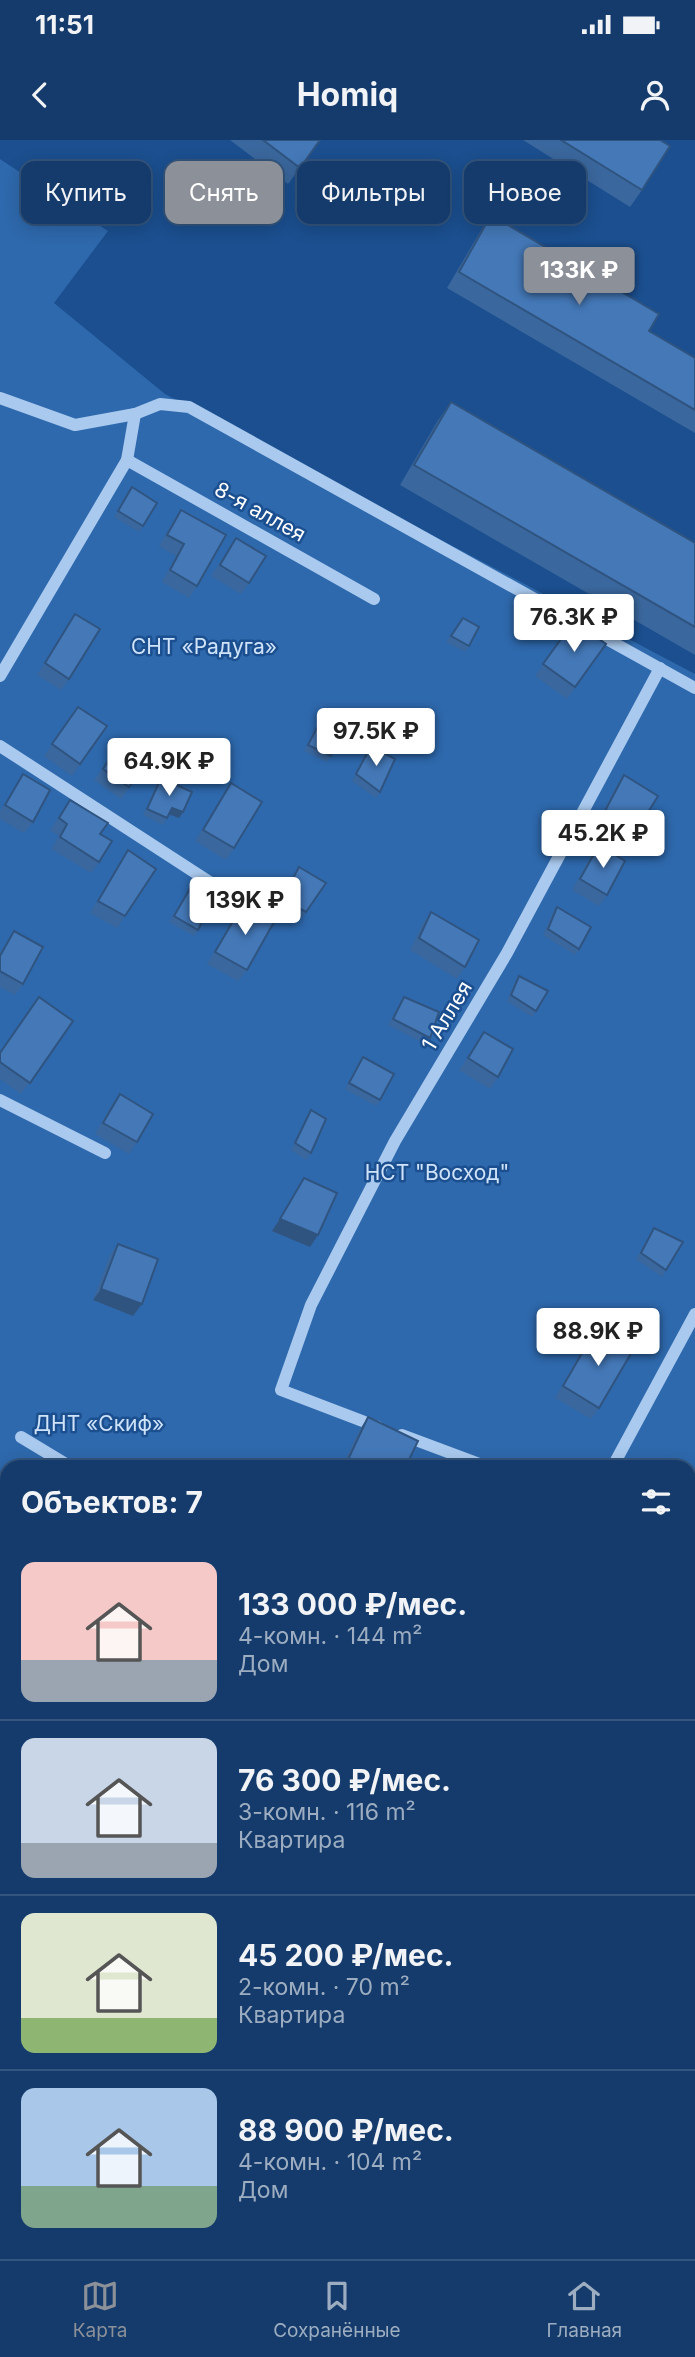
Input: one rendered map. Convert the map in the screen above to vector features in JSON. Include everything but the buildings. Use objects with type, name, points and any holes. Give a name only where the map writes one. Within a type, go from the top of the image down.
[{"type":"street","points":[[0,398],[75,425],[135,414],[160,404],[190,407],[695,688]]},
{"type":"street","points":[[0,676],[127,460],[135,414]]},
{"type":"street","name":"8-я аллея","points":[[127,460],[374,599]]},
{"type":"street","name":"1 Аллея","points":[[469,1460],[281,1390],[311,1305],[395,1141],[507,953],[660,668]]},
{"type":"street","points":[[0,746],[262,916]]},
{"type":"street","points":[[0,1100],[105,1153]]},
{"type":"street","points":[[616,1460],[695,1314]]},
{"type":"street","points":[[21,1437],[59,1460]]},
{"type":"green space","points":[[0,159],[21,173],[21,224],[98,224],[108,231],[54,303],[165,394],[695,674],[695,1460],[0,1460]]},
{"type":"park label","name":"СНТ «Радуга»","points":[[204,647]]},
{"type":"park label","name":"НСТ \"Восход\"","points":[[437,1173]]},
{"type":"park label","name":"ДНТ «Скиф»","points":[[99,1424]]}]
